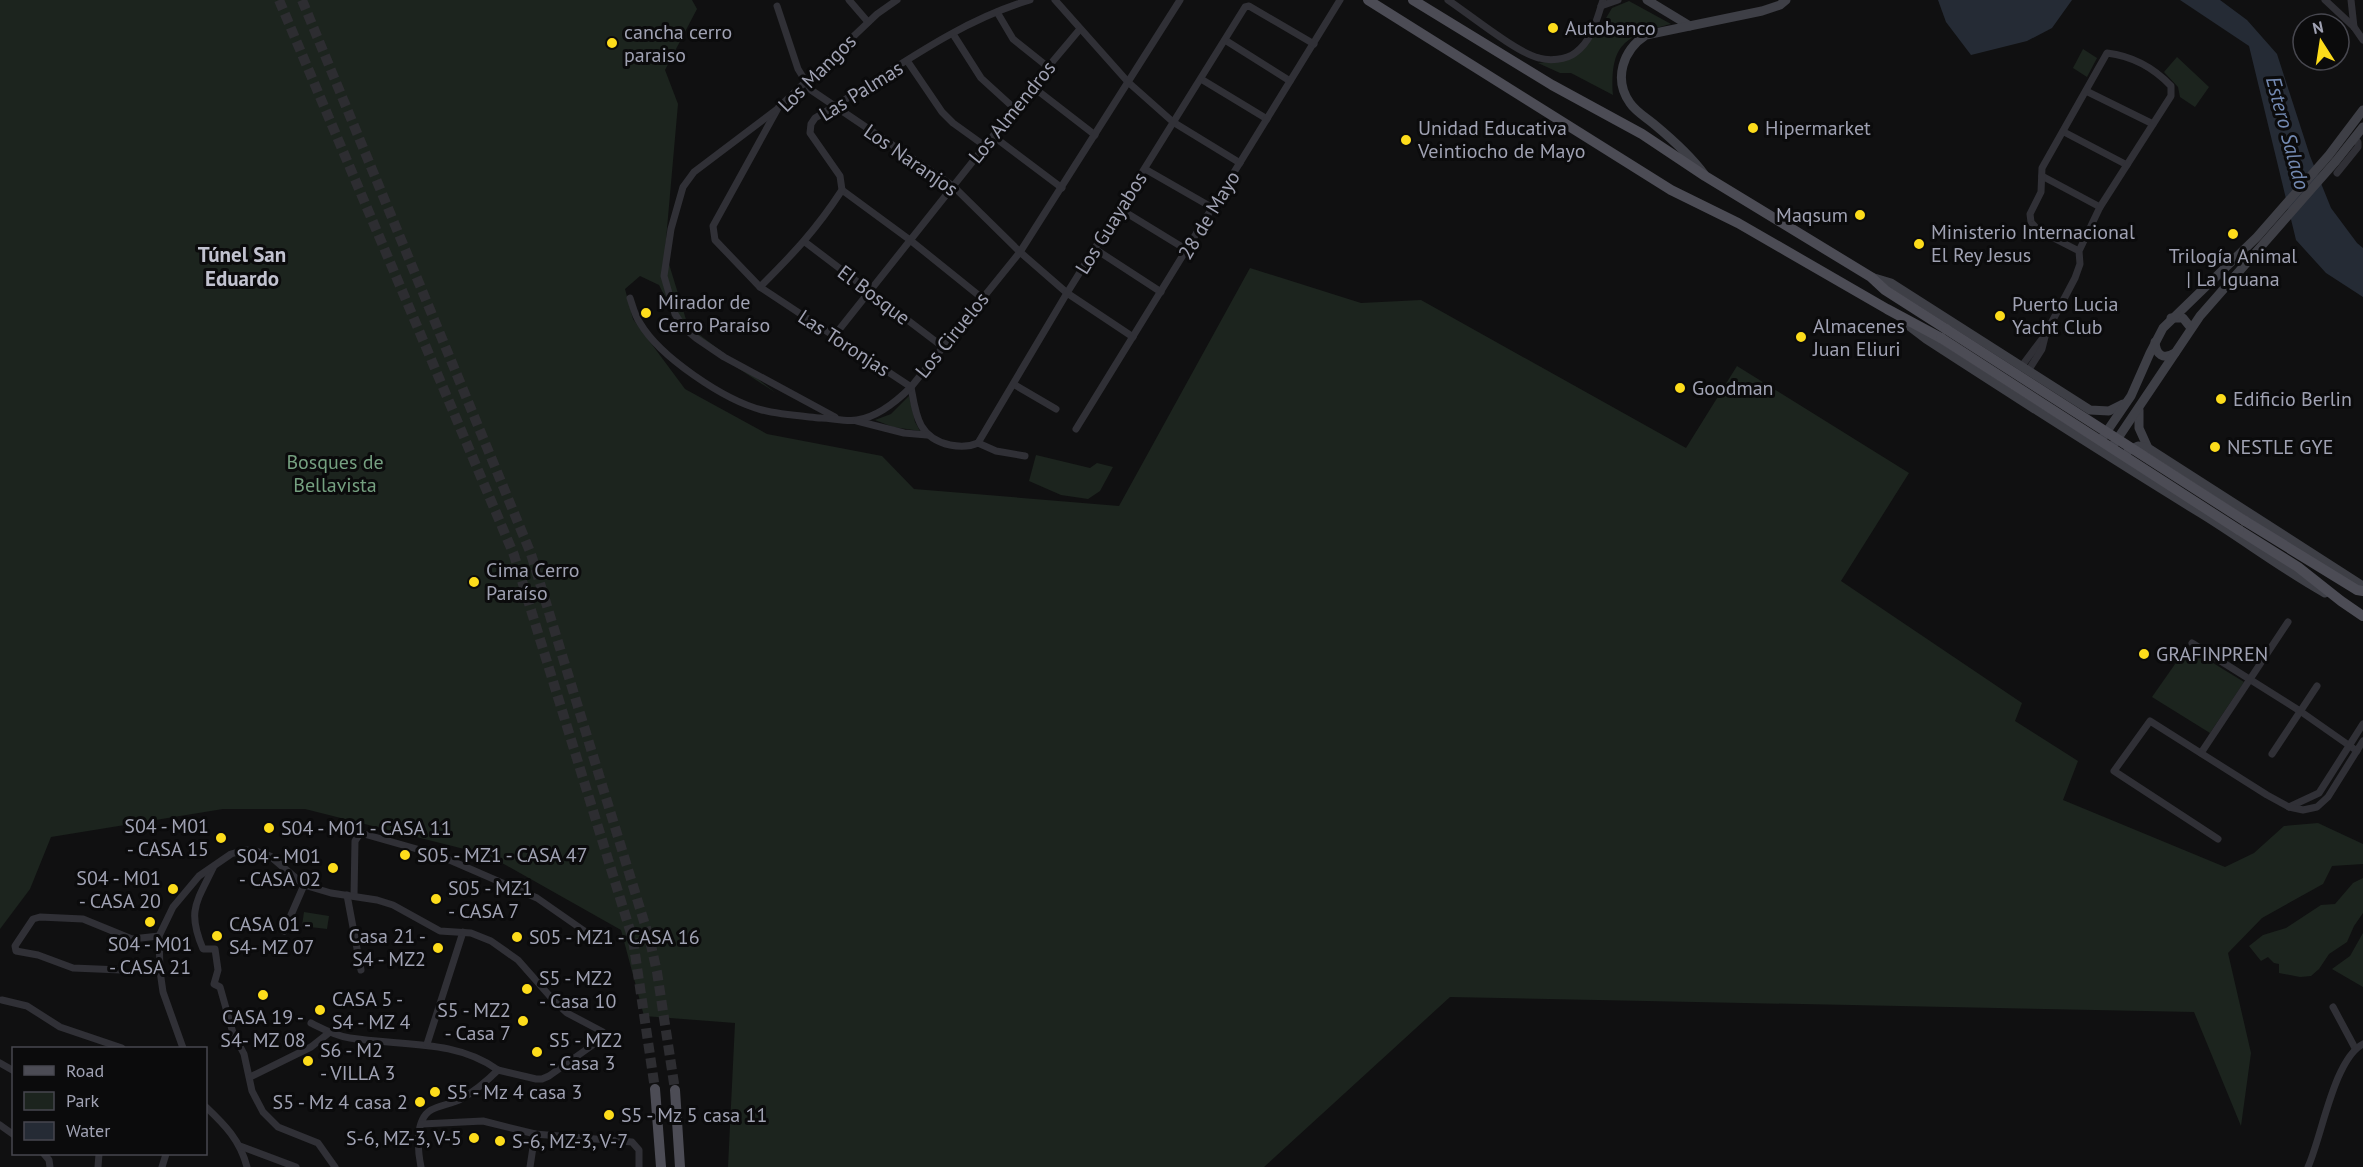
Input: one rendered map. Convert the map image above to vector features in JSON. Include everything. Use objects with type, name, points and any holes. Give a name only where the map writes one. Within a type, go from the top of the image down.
[{"type":"main road","points":[[1368,0],[1671,190],[1738,223],[1891,312],[1943,334]]},
{"type":"main road","points":[[1419,1],[1552,85],[1642,134],[1705,176],[1872,277],[1885,290],[1943,334],[2242,525],[2356,590],[2363,591]]},
{"type":"main road","points":[[2242,525],[2363,616]]},
{"type":"main road","points":[[655,1089],[661,1167]]},
{"type":"main road","points":[[675,1090],[680,1167]]},
{"type":"main road","points":[[660,1142],[679,1140]]},
{"type":"street","points":[[849,0],[868,22]]},
{"type":"street","name":"Los Mangos","points":[[716,221],[778,108],[868,22],[897,0]]},
{"type":"street","name":"Las Palmas","points":[[842,190],[840,176],[810,133],[812,123],[816,118],[953,34],[997,12],[1030,0]]},
{"type":"street","points":[[1055,0],[1128,82],[1173,122],[1240,163]]},
{"type":"street","name":"Los Ciruelos","points":[[856,421],[896,401],[911,387],[1020,252],[1180,0]]},
{"type":"street","points":[[1237,0],[1314,44]]},
{"type":"street","name":"28 de Mayo","points":[[1076,429],[1340,0]]},
{"type":"street","points":[[1448,0],[1525,52],[1549,60],[1574,54],[1594,27],[1602,3],[1618,0]]},
{"type":"street","points":[[1647,0],[1690,26]]},
{"type":"street","points":[[1705,176],[1693,159],[1630,103],[1622,83],[1621,70],[1626,55],[1635,43],[1646,35],[1762,11],[1780,5],[1786,0]]},
{"type":"street","points":[[2325,0],[2354,27],[2363,40]]},
{"type":"street","points":[[2351,0],[2354,27]]},
{"type":"street","name":"Los Naranjos","points":[[777,6],[793,57],[805,83],[811,90],[953,186],[1020,252],[1067,293],[1133,337]]},
{"type":"street","name":"Los Guayabos","points":[[978,443],[1015,385],[1067,293],[1247,6]]},
{"type":"street","points":[[997,12],[1013,39],[1047,67]]},
{"type":"street","name":"Los Almendros","points":[[834,336],[1047,67],[1080,29]]},
{"type":"street","points":[[953,34],[981,78],[1015,109]]},
{"type":"street","points":[[1225,40],[1290,81]]},
{"type":"street","points":[[2024,369],[2042,349],[2046,333],[2075,278],[2080,264],[2079,251],[2100,207],[2171,96],[2171,86],[2157,71],[2124,55],[2107,53],[2042,168],[2041,192],[2030,213],[2031,222],[2038,230],[2079,251]]},
{"type":"street","points":[[908,62],[942,112],[953,123],[986,146]]},
{"type":"street","points":[[1201,79],[1267,119]]},
{"type":"street","points":[[1033,87],[1095,135]]},
{"type":"street","points":[[2086,91],[2153,124]]},
{"type":"street","points":[[778,108],[694,172],[683,187],[669,238],[664,276],[675,314],[684,328],[696,338],[724,357],[838,419]]},
{"type":"street","points":[[2332,158],[2363,110]]},
{"type":"street","points":[[2106,456],[2191,328],[2260,241],[2332,158],[2363,127]]},
{"type":"street","points":[[2064,132],[2127,165]]},
{"type":"street","points":[[993,136],[1062,188]]},
{"type":"street","points":[[2337,173],[2358,147],[2358,142],[2354,138]]},
{"type":"street","points":[[1145,169],[1213,208]]},
{"type":"street","points":[[2042,176],[2100,207]]},
{"type":"street","points":[[760,287],[805,242],[842,190],[910,240],[982,298]]},
{"type":"street","points":[[1120,209],[1187,250]]},
{"type":"street","name":"Las Toronjas","points":[[716,221],[713,226],[715,240],[760,287],[911,387],[916,413],[927,435]]},
{"type":"street","points":[[2095,448],[2132,396],[2155,342],[2171,318],[2260,241]]},
{"type":"street","name":"El Bosque","points":[[805,242],[943,347]]},
{"type":"street","points":[[1095,249],[1161,292]]},
{"type":"street","points":[[1872,277],[1891,283],[2090,410],[2101,412],[2120,407],[2132,396]]},
{"type":"street","points":[[630,298],[641,325],[662,348],[701,381],[758,410],[790,416],[856,421],[904,433],[927,435],[954,446],[971,446],[978,443],[996,450],[1025,456]]},
{"type":"street","points":[[1891,312],[1926,339],[2106,456],[2203,514],[2294,576],[2341,601]]},
{"type":"street","points":[[2171,318],[2183,318],[2191,328]]},
{"type":"street","points":[[2155,342],[2156,350],[2161,356],[2170,356],[2175,353]]},
{"type":"street","points":[[1015,385],[1056,409]]},
{"type":"street","points":[[2143,400],[2138,411],[2138,422],[2141,435],[2148,448]]},
{"type":"street","points":[[2059,424],[2075,427],[2080,422],[2083,413],[2074,401]]},
{"type":"street","points":[[2130,470],[2126,458],[2129,450],[2142,445],[2363,586]]},
{"type":"street","points":[[2201,753],[2288,622]]},
{"type":"street","points":[[2192,643],[2300,711],[2357,751]]},
{"type":"street","points":[[2272,754],[2317,686]]},
{"type":"street","points":[[2217,840],[2114,771],[2150,721],[2266,795],[2289,807],[2303,810],[2317,807],[2328,797],[2363,741]]},
{"type":"street","points":[[2289,807],[2319,793],[2363,724]]},
{"type":"street","points":[[361,970],[350,896],[355,841],[359,835],[364,834],[438,855],[537,898],[593,937]]},
{"type":"street","points":[[183,1047],[163,992],[159,936],[173,907],[199,876],[238,851],[256,851],[270,856],[304,885],[393,905],[440,931],[481,936],[519,960],[567,1013],[605,1034],[599,1042],[542,1078],[536,1079],[498,1071],[486,1062],[427,1044],[348,1038],[311,1023]]},
{"type":"street","points":[[214,866],[197,901],[193,920],[203,949],[215,949],[218,970],[214,984],[220,987],[233,1032],[244,1054],[252,1091],[263,1112],[278,1127],[318,1143],[334,1167]]},
{"type":"street","points":[[284,931],[304,885]]},
{"type":"street","points":[[120,970],[73,968],[38,954],[16,951],[15,946],[33,920],[40,917],[83,919],[132,939],[159,936]]},
{"type":"street","points":[[427,1044],[463,932]]},
{"type":"street","points":[[2,1000],[27,1006],[60,1027],[119,1047]]},
{"type":"street","points":[[2333,1007],[2355,1048]]},
{"type":"street","points":[[250,1077],[311,1047],[330,1032]]},
{"type":"street","points":[[2311,1165],[2341,1070],[2355,1048],[2363,1044]]},
{"type":"street","points":[[422,1167],[418,1138],[422,1124],[430,1111],[466,1096],[498,1071]]},
{"type":"street","points":[[207,1108],[228,1128],[240,1146],[247,1167]]},
{"type":"street","points":[[422,1124],[483,1121],[535,1134],[632,1142],[639,1150],[639,1167]]},
{"type":"street","points":[[530,1167],[535,1134]]},
{"type":"street","points":[[240,1146],[296,1167]]},
{"type":"green space","name":"Bosques de Bellavista","points":[[0,0],[692,0],[697,9],[665,70],[678,104],[665,251],[688,326],[776,393],[683,332],[659,285],[640,276],[625,289],[633,319],[685,389],[767,434],[882,456],[914,489],[1119,506],[1250,268],[1361,303],[1421,300],[1686,448],[1737,366],[1909,473],[1841,581],[2022,703],[2015,721],[2078,761],[2063,800],[2225,867],[2254,853],[2284,826],[2318,823],[2363,844],[2363,864],[2332,866],[2323,884],[2262,918],[2228,953],[2251,1053],[2241,1126],[2194,1012],[1450,997],[1264,1167],[728,1167],[735,1023],[644,1016],[621,930],[488,855],[305,809],[223,809],[51,837],[30,889],[0,929]]},
{"type":"green space","points":[[1629,1],[1671,24],[1642,33],[1623,45],[1614,64],[1613,95],[1571,73],[1560,73],[1538,63],[1570,59],[1599,30],[1612,8]]},
{"type":"green space","points":[[2083,49],[2097,58],[2087,77],[2073,68]]},
{"type":"green space","points":[[2177,57],[2209,87],[2195,107],[2180,97],[2178,87],[2164,72]]},
{"type":"green space","points":[[909,396],[915,422],[920,431],[893,427],[875,420],[891,414]]},
{"type":"green space","points":[[1036,455],[1090,468],[1097,463],[1113,467],[1100,491],[1088,499],[1061,495],[1029,481]]},
{"type":"green space","points":[[2187,647],[2244,682],[2210,733],[2152,697]]},
{"type":"green space","points":[[2363,878],[2363,913],[2347,942],[2329,954],[2311,976],[2300,977],[2279,973],[2279,964],[2274,963],[2268,957],[2261,961],[2249,946],[2263,935],[2286,928],[2321,905],[2335,904],[2353,883]]},
{"type":"green space","points":[[304,912],[329,916],[327,929],[302,926]]},
{"type":"green space","points":[[2363,933],[2363,987],[2332,969],[2350,956]]},
{"type":"water","points":[[1938,0],[2072,0],[2052,28],[2027,41],[1971,55],[1946,22]]},
{"type":"water","name":"Estero Salado","points":[[2180,0],[2220,0],[2247,20],[2277,54],[2310,156],[2331,208],[2363,248],[2363,297],[2326,273],[2296,240],[2249,46]]},
{"type":"tunnel","points":[[279,0],[514,555],[633,940],[655,1089]]},
{"type":"tunnel","points":[[302,0],[531,554],[650,941],[675,1090]]},
{"type":"place","name":"Autobanco","points":[[1553,28]]},
{"type":"place","name":"cancha cerro paraiso","points":[[612,43]]},
{"type":"place","name":"Hipermarket","points":[[1753,128]]},
{"type":"place","name":"Unidad Educativa Veintiocho de Mayo","points":[[1406,140]]},
{"type":"place","name":"Maqsum","points":[[1860,215]]},
{"type":"place","name":"Trilogía Animal | La Iguana","points":[[2233,234]]},
{"type":"place","name":"Ministerio Internacional El Rey Jesus","points":[[1919,244]]},
{"type":"place","name":"Mirador de Cerro Paraíso","points":[[646,313]]},
{"type":"place","name":"Puerto Lucia Yacht Club","points":[[2000,316]]},
{"type":"place","name":"Almacenes Juan Eliuri","points":[[1801,337]]},
{"type":"place","name":"Goodman","points":[[1680,388]]},
{"type":"place","name":"Edificio Berlin","points":[[2221,399]]},
{"type":"place","name":"NESTLE GYE","points":[[2215,447]]},
{"type":"place","name":"Cima Cerro Paraíso","points":[[474,582]]},
{"type":"place","name":"GRAFINPREN","points":[[2144,654]]},
{"type":"place","name":"S04 - M01 - CASA 11","points":[[269,828]]},
{"type":"place","name":"S04 - M01 - CASA 15","points":[[221,838]]},
{"type":"place","name":"S05 - MZ1 - CASA 47","points":[[405,855]]},
{"type":"place","name":"S04 - M01 - CASA 02","points":[[333,868]]},
{"type":"place","name":"S04 - M01 - CASA 20","points":[[173,889]]},
{"type":"place","name":"S05 - MZ1 - CASA 7","points":[[436,899]]},
{"type":"place","name":"S04 - M01 - CASA 21","points":[[150,922]]},
{"type":"place","name":"CASA 01 - S4- MZ 07","points":[[217,936]]},
{"type":"place","name":"S05 - MZ1 - CASA 16","points":[[517,937]]},
{"type":"place","name":"Casa 21 - S4 - MZ2","points":[[438,948]]},
{"type":"place","name":"S5 - MZ2 - Casa 10","points":[[527,989]]},
{"type":"place","name":"CASA 19 - S4- MZ 08","points":[[263,995]]},
{"type":"place","name":"CASA 5 - S4 - MZ 4","points":[[320,1010]]},
{"type":"place","name":"S5 - MZ2 - Casa 7","points":[[523,1021]]},
{"type":"place","name":"S5 - MZ2 - Casa 3","points":[[537,1052]]},
{"type":"place","name":"S6 - M2 - VILLA 3","points":[[308,1061]]},
{"type":"place","name":"S5 - Mz 4 casa 3","points":[[435,1092]]},
{"type":"place","name":"S5 - Mz 4 casa 2","points":[[420,1102]]},
{"type":"place","name":"S5 - Mz 5 casa 11","points":[[609,1115]]},
{"type":"place","name":"S-6, MZ-3, V-5","points":[[474,1138]]},
{"type":"place","name":"S-6, MZ-3, V-7","points":[[500,1141]]},
{"type":"district","name":"Túnel San Eduardo","points":[[242,266]]}]
